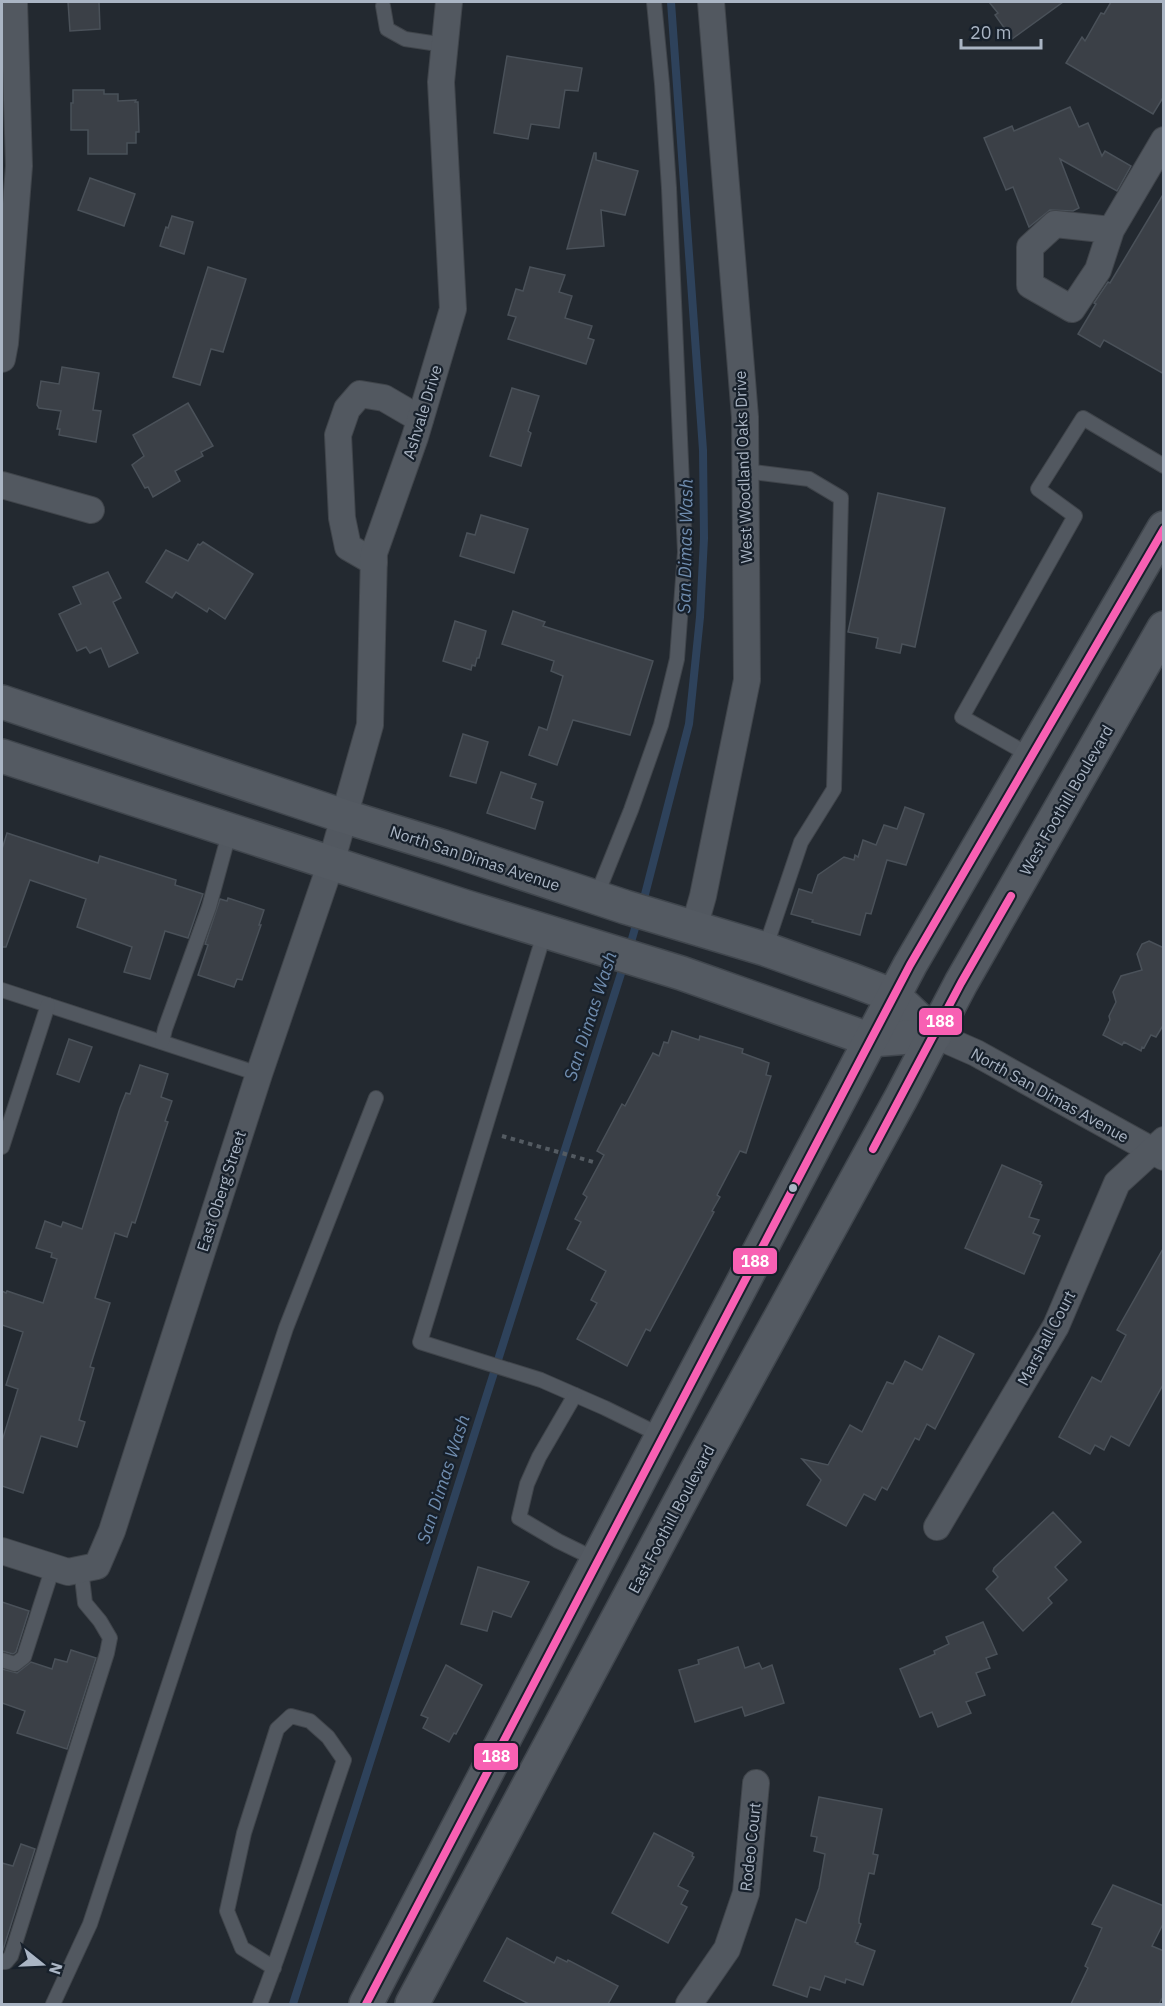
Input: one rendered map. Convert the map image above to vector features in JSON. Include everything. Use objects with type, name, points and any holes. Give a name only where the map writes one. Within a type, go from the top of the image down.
[{"type":"main road","points":[[366,2004],[910,965],[1164,528]]},
{"type":"main road","name":"West Foothill Boulevard","points":[[935,1035],[961,983],[1164,628]]},
{"type":"main road","name":"North San Dimas Avenue","points":[[2,702],[343,816],[765,949],[894,996],[935,1035]]},
{"type":"main road","name":"North San Dimas Avenue","points":[[2,756],[649,963],[871,1040],[935,1035]]},
{"type":"main road","name":"East Foothill Boulevard","points":[[412,2004],[693,1478],[935,1035]]},
{"type":"street","points":[[2,359],[19,166],[14,2]]},
{"type":"street","name":"Ashvale Drive","points":[[343,816],[370,725],[374,553],[420,419],[453,309],[441,82],[449,2]]},
{"type":"street","name":"West Woodland Oaks Drive","points":[[694,928],[703,896],[747,680],[745,417],[711,2]]},
{"type":"street","points":[[1111,230],[1164,140]]},
{"type":"street","points":[[374,562],[348,547],[342,518],[338,435],[347,409],[360,394],[384,398],[420,419]]},
{"type":"street","points":[[2,485],[91,510]]},
{"type":"street","name":"East Oberg Street","points":[[89,1568],[112,1531],[259,1074],[331,862],[343,816]]},
{"type":"street","name":"North San Dimas Avenue","points":[[935,1035],[976,1053],[1159,1149]]},
{"type":"street","name":"Marshall Court","points":[[937,1527],[1056,1326],[1117,1183],[1159,1149]]},
{"type":"street","points":[[2,1551],[68,1572],[89,1568]]},
{"type":"street","name":"Rodeo Court","points":[[689,2004],[727,1948],[746,1893],[756,1783]]},
{"type":"lane","points":[[611,902],[631,810],[661,724],[677,659],[685,552],[669,188],[654,2]]},
{"type":"lane","points":[[383,6],[387,29],[405,39],[445,45]]},
{"type":"lane","points":[[1031,756],[962,717],[1075,516],[1038,489],[1083,418],[1164,466]]},
{"type":"lane","points":[[745,471],[809,479],[841,498],[834,789],[801,842],[765,949]]},
{"type":"lane","points":[[162,1042],[209,907],[230,830]]},
{"type":"lane","points":[[545,931],[420,1342],[541,1380],[662,1436]]},
{"type":"lane","points":[[2,990],[259,1074]]},
{"type":"lane","points":[[2,1147],[48,1005]]},
{"type":"lane","points":[[53,2004],[90,1924],[286,1328],[376,1098]]},
{"type":"lane","points":[[575,1395],[539,1456],[527,1484],[519,1518],[597,1560]]},
{"type":"lane","points":[[2,1660],[15,1664],[24,1657],[53,1567]]},
{"type":"lane","points":[[2,1962],[6,1962],[11,1956],[107,1653],[110,1638],[85,1603],[89,1568]]},
{"type":"lane","points":[[260,2004],[274,1968],[287,1933],[344,1760],[328,1737],[310,1721],[291,1716],[277,1729],[273,1739],[244,1833],[227,1911],[242,1948],[274,1968]]},
{"type":"path","points":[[497,1134],[597,1163]]},
{"type":"building","points":[[68,2],[99,2],[100,29],[70,31]]},
{"type":"building","points":[[989,2],[1063,2],[1012,39],[995,15],[998,13]]},
{"type":"building","points":[[1111,2],[1164,2],[1164,96],[1153,114],[1066,63],[1082,37],[1085,41],[1101,13],[1104,14]]},
{"type":"building","points":[[507,56],[582,68],[578,91],[565,90],[559,128],[531,124],[528,139],[494,133]]},
{"type":"building","points":[[73,90],[104,90],[104,94],[118,94],[118,101],[136,100],[135,102],[138,102],[139,132],[136,132],[136,143],[127,143],[127,154],[88,154],[88,130],[71,130]]},
{"type":"building","points":[[1070,107],[1079,127],[1088,123],[1102,156],[1105,151],[1131,166],[1117,191],[1060,159],[1079,208],[1073,211],[1050,210],[1029,227],[1013,187],[1006,190],[984,138],[1012,126],[1014,131]]},
{"type":"building","points":[[594,153],[596,153],[596,160],[638,171],[625,215],[601,210],[604,246],[567,249]]},
{"type":"building","points":[[90,178],[135,194],[124,226],[78,210]]},
{"type":"building","points":[[1164,193],[1164,374],[1104,340],[1100,347],[1078,334],[1096,304],[1094,303],[1108,282],[1110,283]]},
{"type":"building","points":[[172,216],[193,222],[184,254],[160,246]]},
{"type":"building","points":[[208,267],[246,279],[223,352],[211,349],[200,385],[173,377]]},
{"type":"building","points":[[530,267],[565,275],[559,292],[572,296],[565,318],[592,326],[588,338],[594,340],[586,364],[508,339],[516,317],[508,315],[516,289],[523,291]]},
{"type":"building","points":[[62,367],[99,373],[93,410],[101,411],[96,442],[59,435],[60,429],[57,429],[61,411],[39,408],[37,405],[41,381],[59,384]]},
{"type":"building","points":[[512,388],[539,396],[528,431],[531,433],[521,466],[490,456]]},
{"type":"building","points":[[188,403],[213,446],[201,452],[203,456],[175,471],[180,481],[153,497],[132,465],[144,456],[133,435]]},
{"type":"building","points":[[878,493],[945,508],[915,647],[902,644],[900,653],[876,648],[878,638],[848,632]]},
{"type":"building","points":[[481,515],[528,529],[514,573],[460,556],[467,533],[475,535]]},
{"type":"building","points":[[203,542],[253,574],[225,619],[209,608],[207,612],[176,592],[172,598],[146,582],[166,550],[188,561],[198,544]]},
{"type":"building","points":[[108,572],[121,598],[113,602],[138,653],[109,667],[101,648],[90,653],[86,647],[77,651],[59,614],[81,604],[73,587]]},
{"type":"building","points":[[513,611],[545,622],[543,626],[653,661],[630,735],[573,720],[557,765],[529,755],[539,727],[547,730],[563,676],[551,671],[554,661],[502,644]]},
{"type":"building","points":[[455,621],[486,631],[479,658],[475,666],[472,665],[471,670],[443,661]]},
{"type":"building","points":[[463,734],[488,742],[476,783],[450,776]]},
{"type":"building","points":[[501,772],[536,784],[531,798],[543,802],[535,829],[487,813]]},
{"type":"building","points":[[905,807],[924,814],[906,865],[887,860],[871,914],[866,913],[860,935],[791,914],[799,889],[812,893],[818,875],[844,857],[854,860],[855,855],[858,857],[863,840],[876,845],[884,825],[897,829]]},
{"type":"building","points":[[7,833],[98,863],[100,856],[176,880],[175,885],[203,894],[188,938],[165,931],[150,979],[124,972],[132,947],[77,927],[86,899],[30,880],[6,947],[2,947],[2,849]]},
{"type":"building","points":[[228,898],[264,910],[242,980],[237,979],[234,987],[198,975],[208,945],[205,944],[220,899],[227,901]]},
{"type":"building","points":[[1149,941],[1164,948],[1164,1024],[1156,1037],[1151,1035],[1141,1051],[1124,1042],[1122,1045],[1103,1035],[1116,1002],[1113,992],[1121,976],[1142,970],[1137,954],[1142,944]]},
{"type":"building","points":[[672,1031],[699,1040],[700,1036],[743,1049],[742,1053],[769,1063],[766,1075],[771,1076],[746,1153],[740,1151],[717,1195],[720,1197],[712,1211],[714,1212],[650,1331],[646,1329],[627,1366],[577,1339],[597,1303],[591,1300],[606,1271],[567,1249],[581,1222],[575,1219],[587,1197],[583,1194],[604,1155],[597,1151],[622,1104],[625,1106],[653,1053],[659,1056],[664,1042],[668,1043]]},
{"type":"building","points":[[69,1039],[92,1047],[79,1082],[57,1074]]},
{"type":"building","points":[[140,1065],[168,1074],[161,1097],[172,1101],[165,1121],[168,1122],[135,1223],[132,1222],[127,1237],[115,1233],[95,1298],[110,1303],[90,1367],[94,1368],[79,1420],[85,1422],[77,1447],[41,1436],[23,1493],[2,1486],[2,1441],[18,1389],[6,1385],[23,1332],[2,1325],[2,1291],[43,1303],[57,1259],[51,1257],[52,1253],[36,1248],[45,1221],[61,1227],[63,1222],[82,1229],[120,1108],[126,1093],[130,1094]]},
{"type":"building","points":[[1002,1165],[1041,1182],[1042,1185],[1029,1217],[1039,1220],[1033,1233],[1040,1236],[1024,1274],[965,1248]]},
{"type":"building","points":[[1164,1247],[1164,1383],[1129,1446],[1111,1436],[1104,1450],[1095,1445],[1090,1454],[1059,1437],[1092,1377],[1101,1382],[1126,1335],[1117,1330]]},
{"type":"building","points":[[939,1336],[974,1354],[935,1429],[927,1424],[919,1440],[915,1438],[887,1490],[882,1487],[875,1500],[864,1494],[846,1526],[807,1505],[821,1480],[802,1459],[828,1465],[850,1425],[862,1432],[887,1382],[893,1384],[905,1361],[922,1370]]},
{"type":"building","points":[[1053,1512],[1081,1542],[1055,1567],[1067,1580],[1048,1598],[1052,1603],[1023,1631],[986,1589],[998,1577],[993,1571],[994,1568]]},
{"type":"building","points":[[478,1567],[529,1582],[511,1617],[493,1611],[487,1631],[461,1624]]},
{"type":"building","points":[[2,1602],[29,1611],[16,1652],[13,1654],[2,1651]]},
{"type":"building","points":[[983,1622],[997,1654],[986,1658],[990,1668],[976,1673],[985,1695],[966,1702],[971,1713],[938,1727],[932,1712],[920,1717],[900,1669],[935,1654],[934,1651],[949,1644],[946,1637]]},
{"type":"building","points":[[738,1647],[745,1668],[759,1663],[762,1669],[772,1665],[784,1703],[745,1716],[742,1707],[695,1722],[679,1670],[699,1664],[698,1660]]},
{"type":"building","points":[[71,1650],[96,1658],[67,1749],[17,1733],[25,1711],[2,1703],[2,1669],[17,1673],[31,1662],[52,1669],[55,1659],[67,1662]]},
{"type":"building","points":[[446,1665],[482,1685],[456,1734],[454,1733],[449,1742],[423,1728],[428,1718],[421,1715]]},
{"type":"building","points":[[819,1797],[882,1809],[873,1854],[878,1855],[874,1874],[869,1873],[859,1919],[861,1924],[855,1942],[875,1951],[863,1985],[846,1979],[845,1983],[825,1976],[820,1990],[810,1987],[807,1997],[773,1985],[796,1919],[806,1923],[819,1888],[825,1854],[814,1851],[817,1837],[811,1836]]},
{"type":"building","points":[[654,1833],[693,1853],[694,1857],[678,1886],[688,1891],[681,1904],[687,1907],[668,1943],[612,1913]]},
{"type":"building","points":[[21,1844],[35,1849],[2,1953],[2,1863],[13,1866]]},
{"type":"building","points":[[1113,1885],[1164,1906],[1164,1922],[1152,1946],[1164,1951],[1164,1995],[1159,2004],[1071,2004],[1088,1968],[1085,1966],[1102,1928],[1092,1924]]},
{"type":"building","points":[[507,1938],[554,1963],[557,1957],[567,1962],[568,1960],[618,1986],[608,2004],[529,2004],[484,1981]]},
{"type":"waterway","name":"San Dimas Wash","points":[[642,906],[689,724],[700,617],[704,538],[703,450],[671,2]]},
{"type":"waterway","name":"San Dimas Wash","points":[[629,949],[638,918]]},
{"type":"waterway","name":"San Dimas Wash","points":[[293,2004],[625,961]]},
{"type":"transit line","name":"188","points":[[366,2004],[910,965],[1164,529]]},
{"type":"transit line","name":"188","points":[[873,1149],[961,983],[1011,896]]}]
